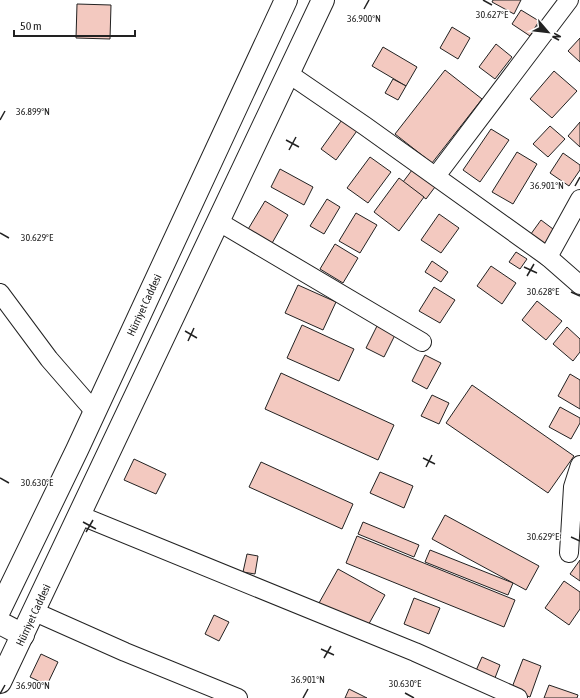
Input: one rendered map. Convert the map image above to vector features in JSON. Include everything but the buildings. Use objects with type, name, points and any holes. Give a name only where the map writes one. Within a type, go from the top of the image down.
[{"type":"main road","name":"Hürriyet Caddesi","points":[[0,609],[95,412],[286,0]]},
{"type":"main road","name":"Hürriyet Caddesi","points":[[0,682],[5,659],[23,635],[35,612],[79,515],[323,0]]},
{"type":"main road","points":[[0,623],[23,635]]},
{"type":"street","points":[[436,176],[569,0]]},
{"type":"street","points":[[289,74],[436,176],[548,257],[580,284]]},
{"type":"street","points":[[548,257],[580,199]]},
{"type":"street","points":[[219,222],[422,342]]},
{"type":"street","points":[[0,293],[49,359],[95,412]]},
{"type":"street","points":[[569,553],[573,487],[580,465]]},
{"type":"street","points":[[79,515],[415,652],[518,698]]},
{"type":"street","points":[[35,612],[125,652],[238,698]]}]
